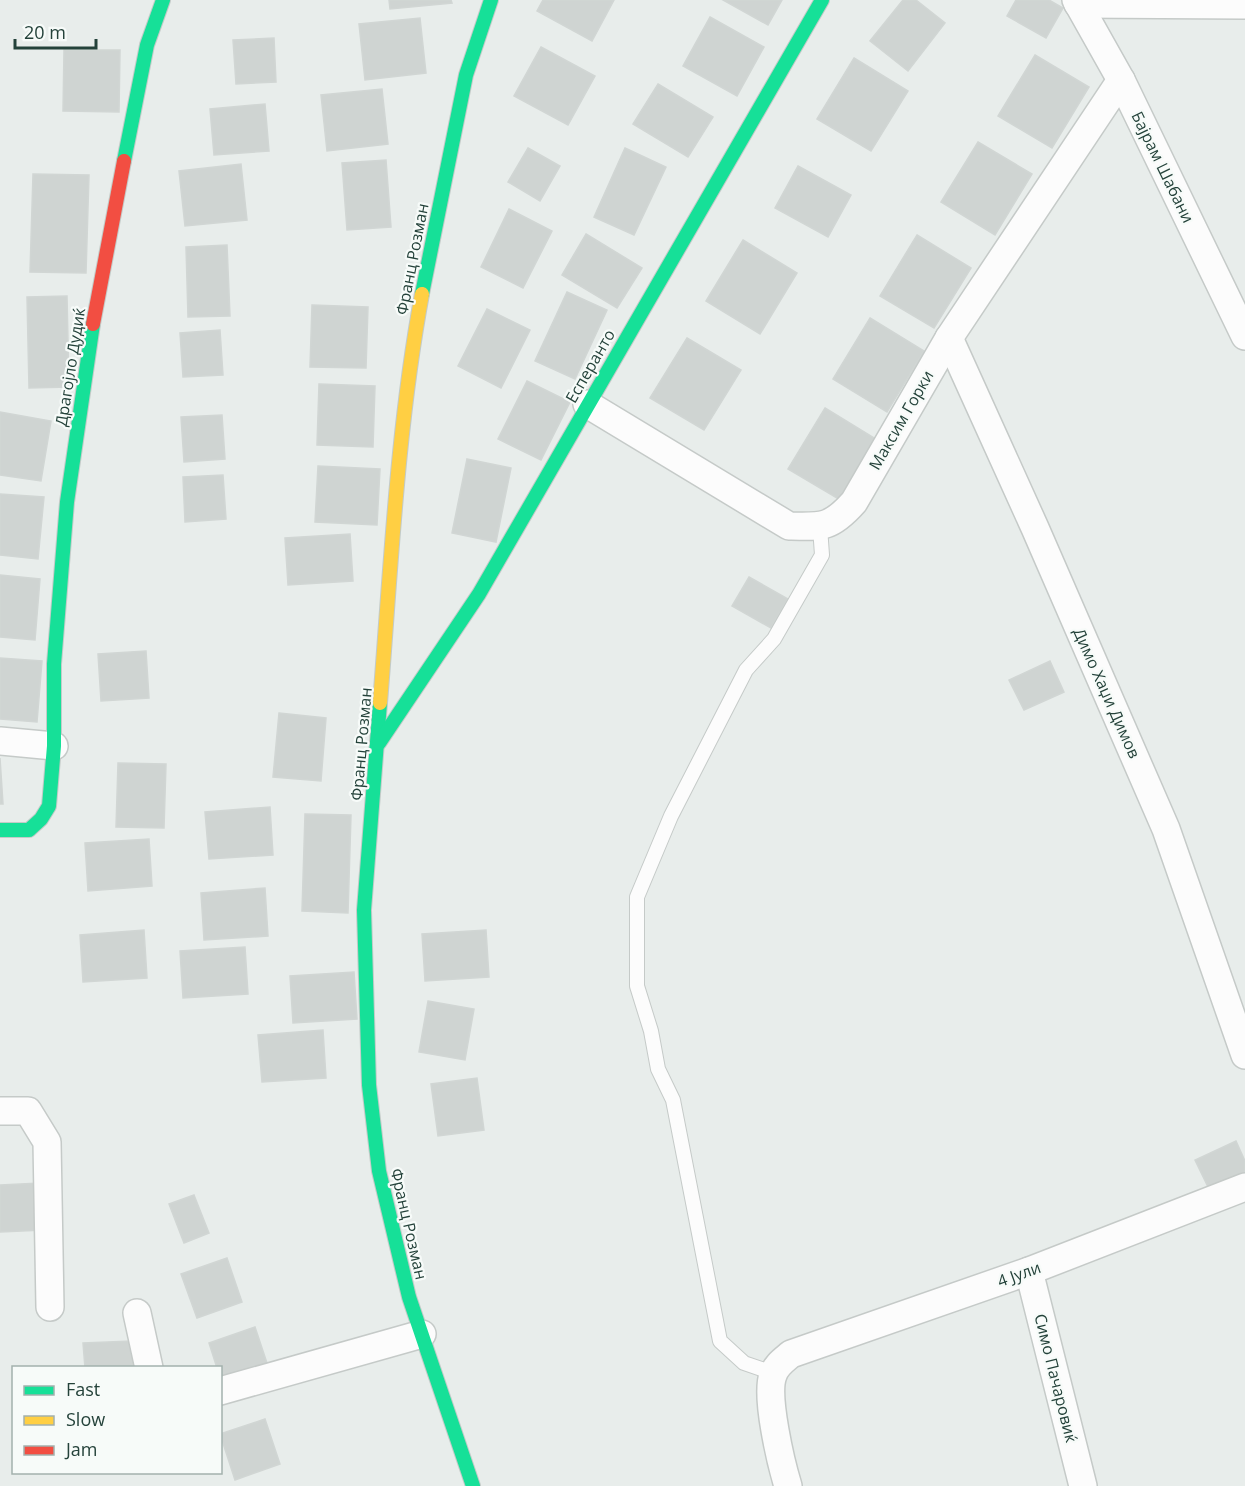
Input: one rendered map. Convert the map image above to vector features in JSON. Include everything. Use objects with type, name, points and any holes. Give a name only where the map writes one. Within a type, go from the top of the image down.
[{"type":"street","name":"Драгојло Дудиќ","points":[[0,830],[30,831],[49,806],[54,746],[54,664],[68,491],[94,315],[147,45],[163,0]]},
{"type":"street","name":"Франц Розман","points":[[473,1486],[409,1297],[380,1171],[369,1085],[364,910],[397,484],[413,343],[438,206],[466,75],[491,0]]},
{"type":"street","name":"Есперанто","points":[[378,743],[479,594],[586,404],[822,0]]},
{"type":"street","points":[[1077,2],[1245,5]]},
{"type":"street","name":"Бајрам Шабани","points":[[1077,2],[1121,80],[1238,307],[1245,336]]},
{"type":"street","name":"Максим Горки","points":[[820,527],[843,515],[854,502],[950,338],[1121,80]]},
{"type":"street","name":"Димо Хаџи Димов","points":[[950,338],[1167,829],[1245,1055]]},
{"type":"street","points":[[586,404],[789,526],[820,527]]},
{"type":"street","points":[[0,741],[54,746]]},
{"type":"street","points":[[0,1111],[28,1111],[47,1142],[50,1307]]},
{"type":"street","name":"4 Јули","points":[[782,1363],[1245,1187]]},
{"type":"street","name":"Симо Пачаровиќ","points":[[1029,1271],[1083,1486]]},
{"type":"street","points":[[137,1313],[149,1366]]},
{"type":"street","points":[[222,1390],[422,1334]]},
{"type":"street","points":[[782,1363],[770,1386],[780,1461],[788,1486]]},
{"type":"lane","points":[[782,1363],[744,1363],[720,1341],[673,1100],[658,1069],[651,1031],[637,986],[637,897],[671,816],[746,670],[774,639],[822,555],[820,527]]},
{"type":"building","points":[[389,0],[451,0],[452,3],[390,9]]},
{"type":"building","points":[[543,0],[614,0],[592,41],[537,11]]},
{"type":"building","points":[[723,0],[782,0],[768,25]]},
{"type":"building","points":[[903,0],[916,0],[945,23],[908,71],[870,41]]},
{"type":"building","points":[[1016,0],[1049,0],[1063,8],[1046,38],[1007,16]]},
{"type":"building","points":[[710,17],[764,47],[737,96],[683,66]]},
{"type":"building","points":[[420,18],[426,73],[365,80],[359,24]]},
{"type":"building","points":[[274,38],[276,82],[236,84],[233,40]]},
{"type":"building","points":[[541,47],[595,76],[568,125],[514,96]]},
{"type":"building","points":[[64,50],[120,50],[119,112],[63,111]]},
{"type":"building","points":[[1035,55],[1089,87],[1052,148],[998,116]]},
{"type":"building","points":[[854,58],[908,91],[871,151],[817,119]]},
{"type":"building","points":[[658,84],[713,117],[688,157],[633,124]]},
{"type":"building","points":[[382,89],[388,144],[327,151],[321,95]]},
{"type":"building","points":[[265,104],[269,151],[214,155],[210,109]]},
{"type":"building","points":[[978,142],[1032,174],[995,235],[941,202]]},
{"type":"building","points":[[528,148],[560,166],[540,201],[508,182]]},
{"type":"building","points":[[625,148],[666,167],[634,235],[594,217]]},
{"type":"building","points":[[386,160],[391,227],[347,230],[342,163]]},
{"type":"building","points":[[241,164],[247,220],[185,226],[179,171]]},
{"type":"building","points":[[798,166],[851,195],[828,237],[775,208]]},
{"type":"building","points":[[33,174],[89,175],[86,273],[30,272]]},
{"type":"building","points":[[509,209],[552,231],[523,288],[481,267]]},
{"type":"building","points":[[586,234],[642,268],[617,308],[562,275]]},
{"type":"building","points":[[917,235],[971,268],[934,328],[880,296]]},
{"type":"building","points":[[743,240],[797,273],[760,334],[706,301]]},
{"type":"building","points":[[227,245],[230,316],[188,317],[186,247]]},
{"type":"building","points":[[567,292],[607,310],[575,379],[535,361]]},
{"type":"building","points":[[67,296],[69,387],[29,388],[27,297]]},
{"type":"building","points":[[312,305],[368,307],[366,368],[310,367]]},
{"type":"building","points":[[487,309],[530,330],[501,388],[458,366]]},
{"type":"building","points":[[870,318],[924,351],[887,412],[833,379]]},
{"type":"building","points":[[220,330],[223,375],[183,377],[180,333]]},
{"type":"building","points":[[687,338],[741,370],[704,430],[650,398]]},
{"type":"building","points":[[527,381],[570,402],[541,460],[498,439]]},
{"type":"building","points":[[319,384],[375,386],[373,447],[317,445]]},
{"type":"building","points":[[825,408],[879,441],[842,501],[788,469]]},
{"type":"building","points":[[0,412],[51,421],[41,481],[0,475]]},
{"type":"building","points":[[222,415],[225,459],[184,462],[181,417]]},
{"type":"building","points":[[467,459],[511,468],[496,542],[452,533]]},
{"type":"building","points":[[318,466],[380,469],[377,525],[315,522]]},
{"type":"building","points":[[223,475],[226,519],[185,522],[183,477]]},
{"type":"building","points":[[0,494],[44,497],[38,559],[0,555]]},
{"type":"building","points":[[350,534],[353,581],[288,585],[285,538]]},
{"type":"building","points":[[0,575],[40,579],[35,640],[0,637]]},
{"type":"building","points":[[749,577],[788,599],[771,628],[732,606]]},
{"type":"building","points":[[146,651],[149,698],[101,701],[98,654]]},
{"type":"building","points":[[0,658],[42,661],[37,722],[0,719]]},
{"type":"building","points":[[1050,661],[1064,692],[1024,710],[1009,680]]},
{"type":"building","points":[[279,713],[326,718],[321,781],[273,777]]},
{"type":"building","points":[[0,758],[3,804],[0,804]]},
{"type":"building","points":[[118,763],[166,764],[164,828],[116,827]]},
{"type":"building","points":[[270,807],[273,855],[209,859],[205,812]]},
{"type":"building","points":[[305,814],[351,815],[348,913],[302,911]]},
{"type":"building","points":[[149,839],[152,886],[88,891],[85,843]]},
{"type":"building","points":[[265,888],[268,936],[204,940],[201,893]]},
{"type":"building","points":[[144,930],[147,978],[83,982],[80,935]]},
{"type":"building","points":[[486,930],[489,977],[425,981],[422,934]]},
{"type":"building","points":[[245,947],[248,994],[183,998],[180,951]]},
{"type":"building","points":[[354,972],[357,1019],[293,1023],[290,976]]},
{"type":"building","points":[[428,1001],[474,1009],[465,1060],[419,1052]]},
{"type":"building","points":[[323,1030],[326,1078],[262,1082],[258,1035]]},
{"type":"building","points":[[477,1078],[484,1130],[438,1136],[431,1084]]},
{"type":"building","points":[[1236,1141],[1245,1161],[1245,1174],[1210,1191],[1195,1160]]},
{"type":"building","points":[[40,1183],[43,1230],[0,1232],[0,1185]]},
{"type":"building","points":[[194,1195],[209,1233],[184,1243],[169,1204]]},
{"type":"building","points":[[227,1258],[242,1302],[197,1318],[181,1274]]},
{"type":"building","points":[[255,1327],[270,1372],[222,1377],[222,1366],[216,1366],[209,1343]]},
{"type":"building","points":[[132,1341],[134,1366],[85,1366],[83,1343]]},
{"type":"building","points":[[265,1419],[280,1464],[235,1480],[222,1440],[222,1433]]},
{"type":"traffic: fast","points":[[124,161],[147,45],[163,0]]},
{"type":"traffic: fast","points":[[422,294],[466,75],[491,0]]},
{"type":"traffic: fast","points":[[379,743],[479,594],[822,0]]},
{"type":"traffic: fast","points":[[0,830],[29,830],[41,819],[49,806],[54,746],[54,664],[67,502],[93,324]]},
{"type":"traffic: fast","points":[[380,703],[364,910],[369,1085],[379,1171],[409,1297],[473,1486]]},
{"type":"traffic: slow","points":[[380,703],[406,396],[422,294]]},
{"type":"traffic: jam","points":[[93,324],[124,161]]}]
